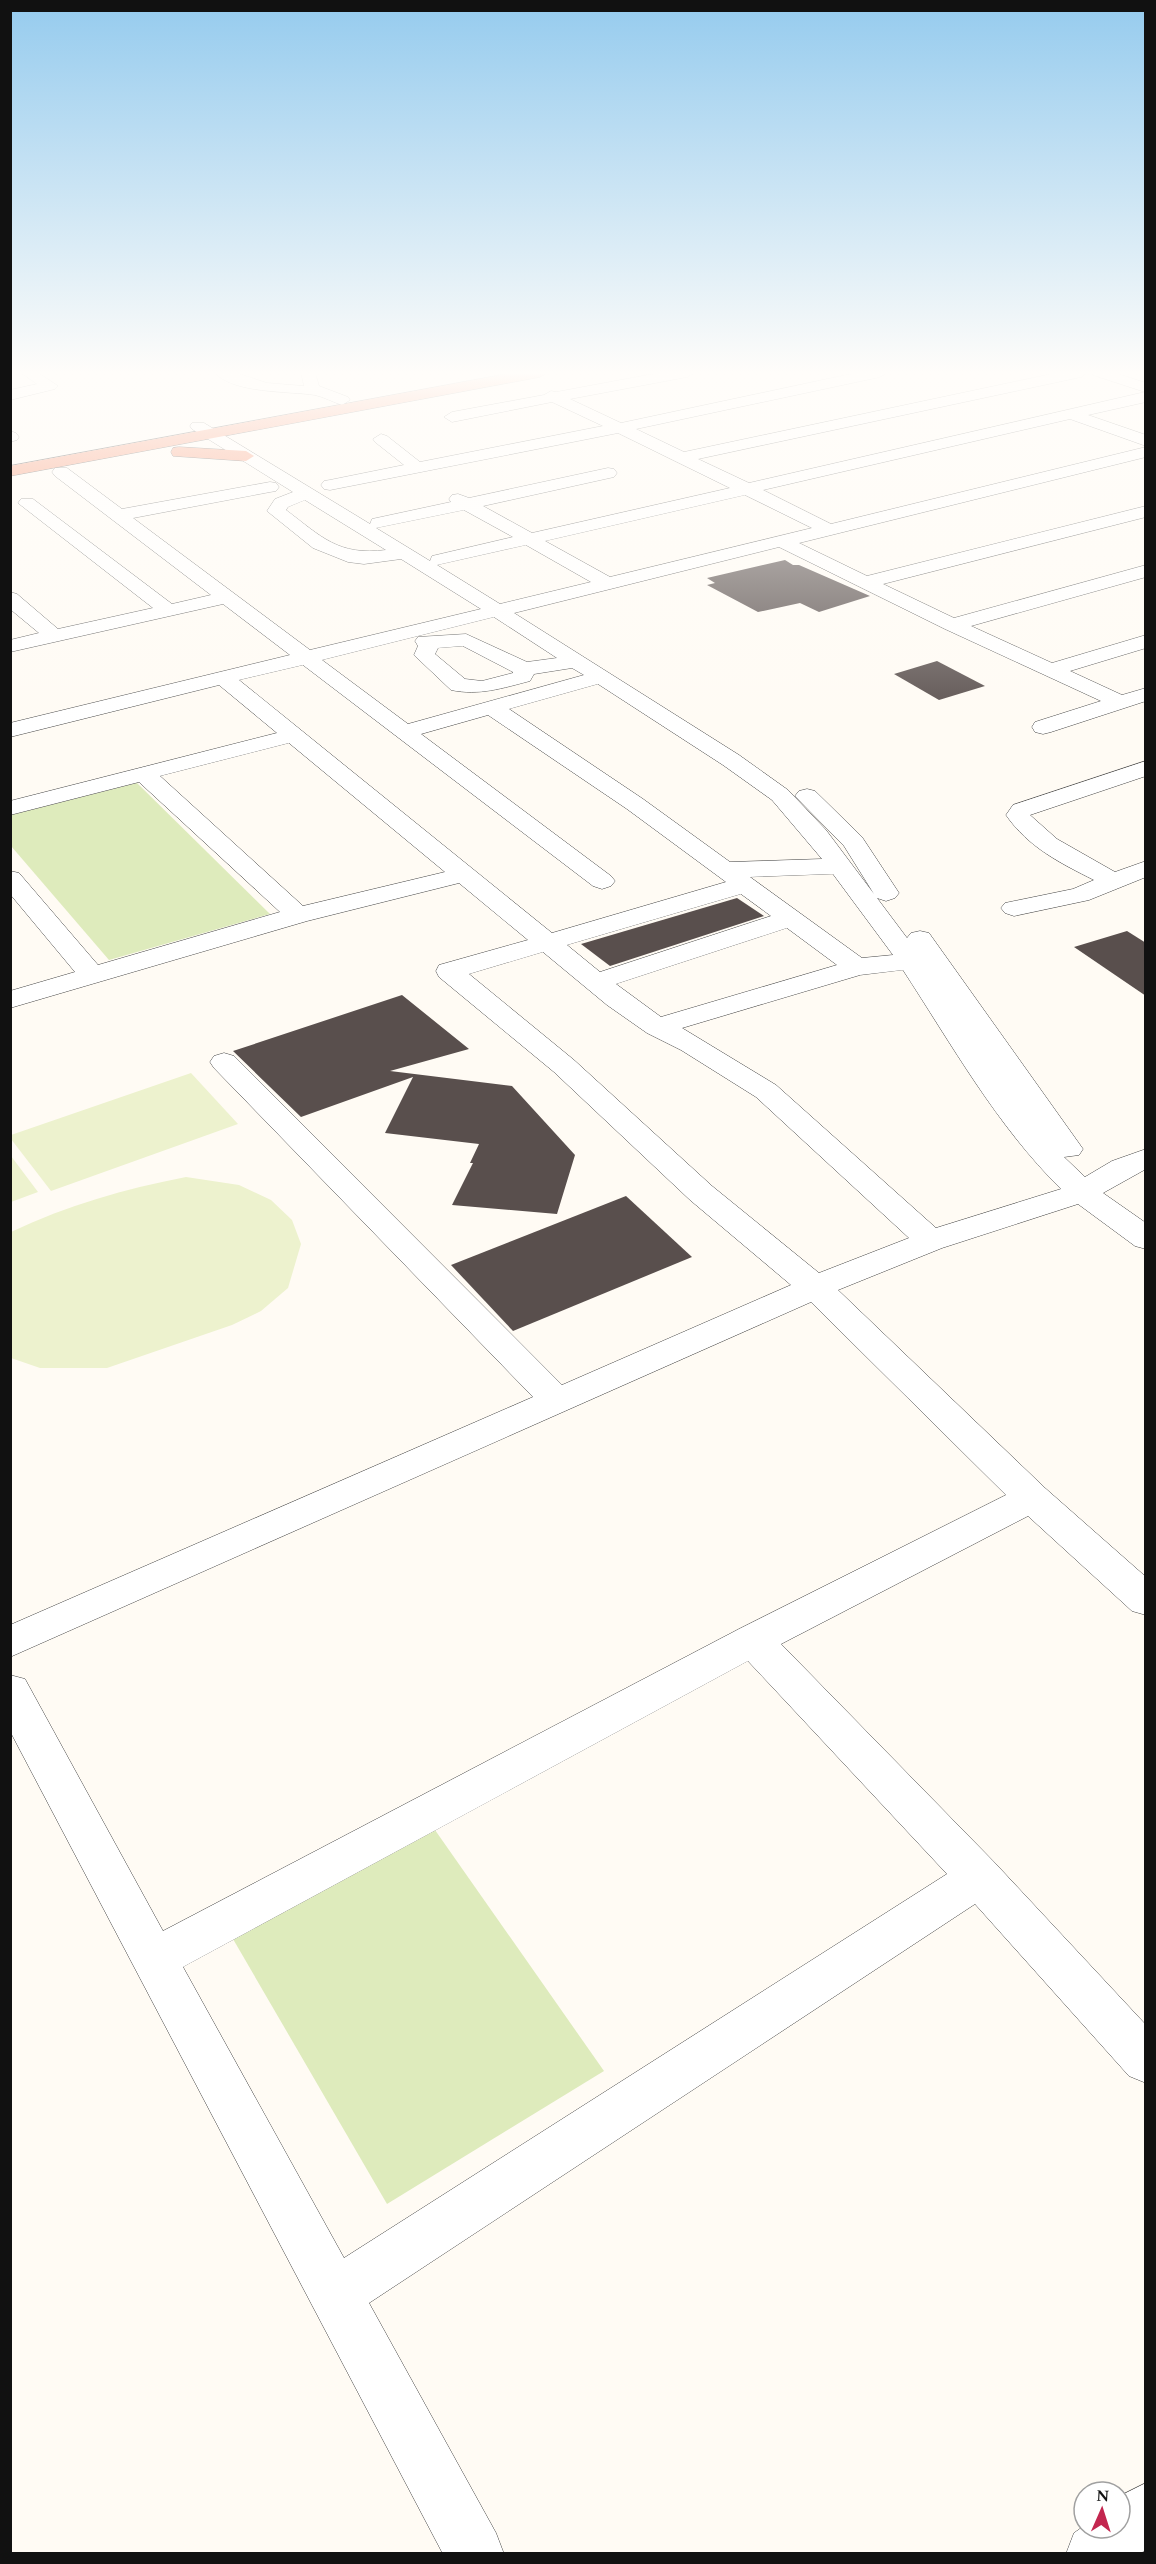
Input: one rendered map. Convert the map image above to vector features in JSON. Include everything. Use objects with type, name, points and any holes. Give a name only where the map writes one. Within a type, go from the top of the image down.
[{"type":"street","points":[[78,492],[120,515],[603,881]]},
{"type":"street","points":[[120,515],[245,492]]},
{"type":"street","points":[[323,492],[439,560],[575,661],[766,784],[799,813],[840,866],[923,960]]},
{"type":"street","points":[[446,492],[608,584]]},
{"type":"street","points":[[378,523],[523,492]]},
{"type":"street","points":[[439,560],[738,492]]},
{"type":"street","points":[[749,492],[828,529]]},
{"type":"street","points":[[10,730],[982,492]]},
{"type":"street","points":[[404,553],[355,558],[320,544],[276,511],[280,503],[306,493],[404,553],[507,609],[719,735],[801,790],[853,842],[897,909],[923,960],[1011,1112],[1045,1156],[1090,1186],[1146,1213]]},
{"type":"street","points":[[19,505],[48,499]]},
{"type":"street","points":[[19,505],[168,610]]},
{"type":"street","points":[[866,582],[1146,511]]},
{"type":"street","points":[[781,541],[952,625],[1120,702]]},
{"type":"street","points":[[952,625],[1146,571]]},
{"type":"street","points":[[10,646],[228,597]]},
{"type":"street","points":[[10,598],[54,636]]},
{"type":"street","points":[[408,633],[430,643],[466,640],[524,669],[575,661]]},
{"type":"street","points":[[1051,670],[1146,641]]},
{"type":"street","points":[[430,643],[424,655],[459,685],[482,687],[523,677],[524,669]]},
{"type":"street","points":[[406,731],[601,677]]},
{"type":"street","points":[[223,678],[291,736],[595,982],[657,1027],[697,1048],[766,1091],[931,1241]]},
{"type":"street","points":[[1043,727],[1146,694]]},
{"type":"street","points":[[490,707],[635,804],[856,967]]},
{"type":"street","points":[[10,808],[291,736]]},
{"type":"street","points":[[1115,881],[1032,832],[1018,815],[1021,810],[1146,768]]},
{"type":"street","points":[[144,774],[298,915]]},
{"type":"street","points":[[840,866],[734,878],[549,943],[449,971],[564,1066],[701,1192],[814,1287],[1032,1498],[1146,1600]]},
{"type":"street","points":[[1014,908],[1080,895],[1144,870]]},
{"type":"street","points":[[10,1000],[298,915],[462,875]]},
{"type":"street","points":[[10,878],[93,976]]},
{"type":"street","points":[[595,982],[791,918]]},
{"type":"street","points":[[657,1027],[856,967],[923,960]]},
{"type":"street","points":[[224,1062],[556,1400]]},
{"type":"street","points":[[10,1642],[814,1287],[931,1241],[1090,1186],[1146,1158]]},
{"type":"street","points":[[1090,1186],[1146,1239]]},
{"type":"street","points":[[154,1959],[753,1640],[1032,1498]]},
{"type":"street","points":[[753,1640],[979,1877],[1146,2060]]},
{"type":"street","points":[[10,1691],[475,2553]]},
{"type":"street","points":[[336,2295],[979,1877]]},
{"type":"street","points":[[1095,2553],[1146,2511]]},
{"type":"green space","points":[[137,783],[270,914],[109,960],[11,846],[11,815]]},
{"type":"green space","points":[[191,1073],[238,1124],[51,1191],[11,1139],[11,1135]]},
{"type":"green space","points":[[11,1156],[38,1192],[11,1202]]},
{"type":"green space","points":[[186,1177],[239,1185],[271,1200],[292,1220],[301,1244],[288,1288],[261,1311],[232,1325],[107,1368],[40,1368],[11,1358],[11,1232],[32,1222],[97,1199]]},
{"type":"green space","points":[[428,1820],[604,2071],[387,2204],[226,1927]]},
{"type":"building","points":[[785,560],[870,596],[819,612],[800,603],[758,612],[707,585],[715,583],[707,578]]},
{"type":"building","points":[[937,661],[985,686],[939,700],[894,674]]},
{"type":"building","points":[[737,898],[764,916],[610,966],[581,944]]},
{"type":"building","points":[[1127,931],[1146,943],[1146,996],[1074,947]]},
{"type":"building","points":[[402,995],[469,1049],[390,1071],[512,1086],[575,1155],[557,1214],[452,1205],[473,1163],[470,1163],[479,1144],[385,1133],[413,1077],[301,1117],[233,1051]]},
{"type":"building","points":[[626,1196],[692,1257],[513,1331],[451,1265]]}]
